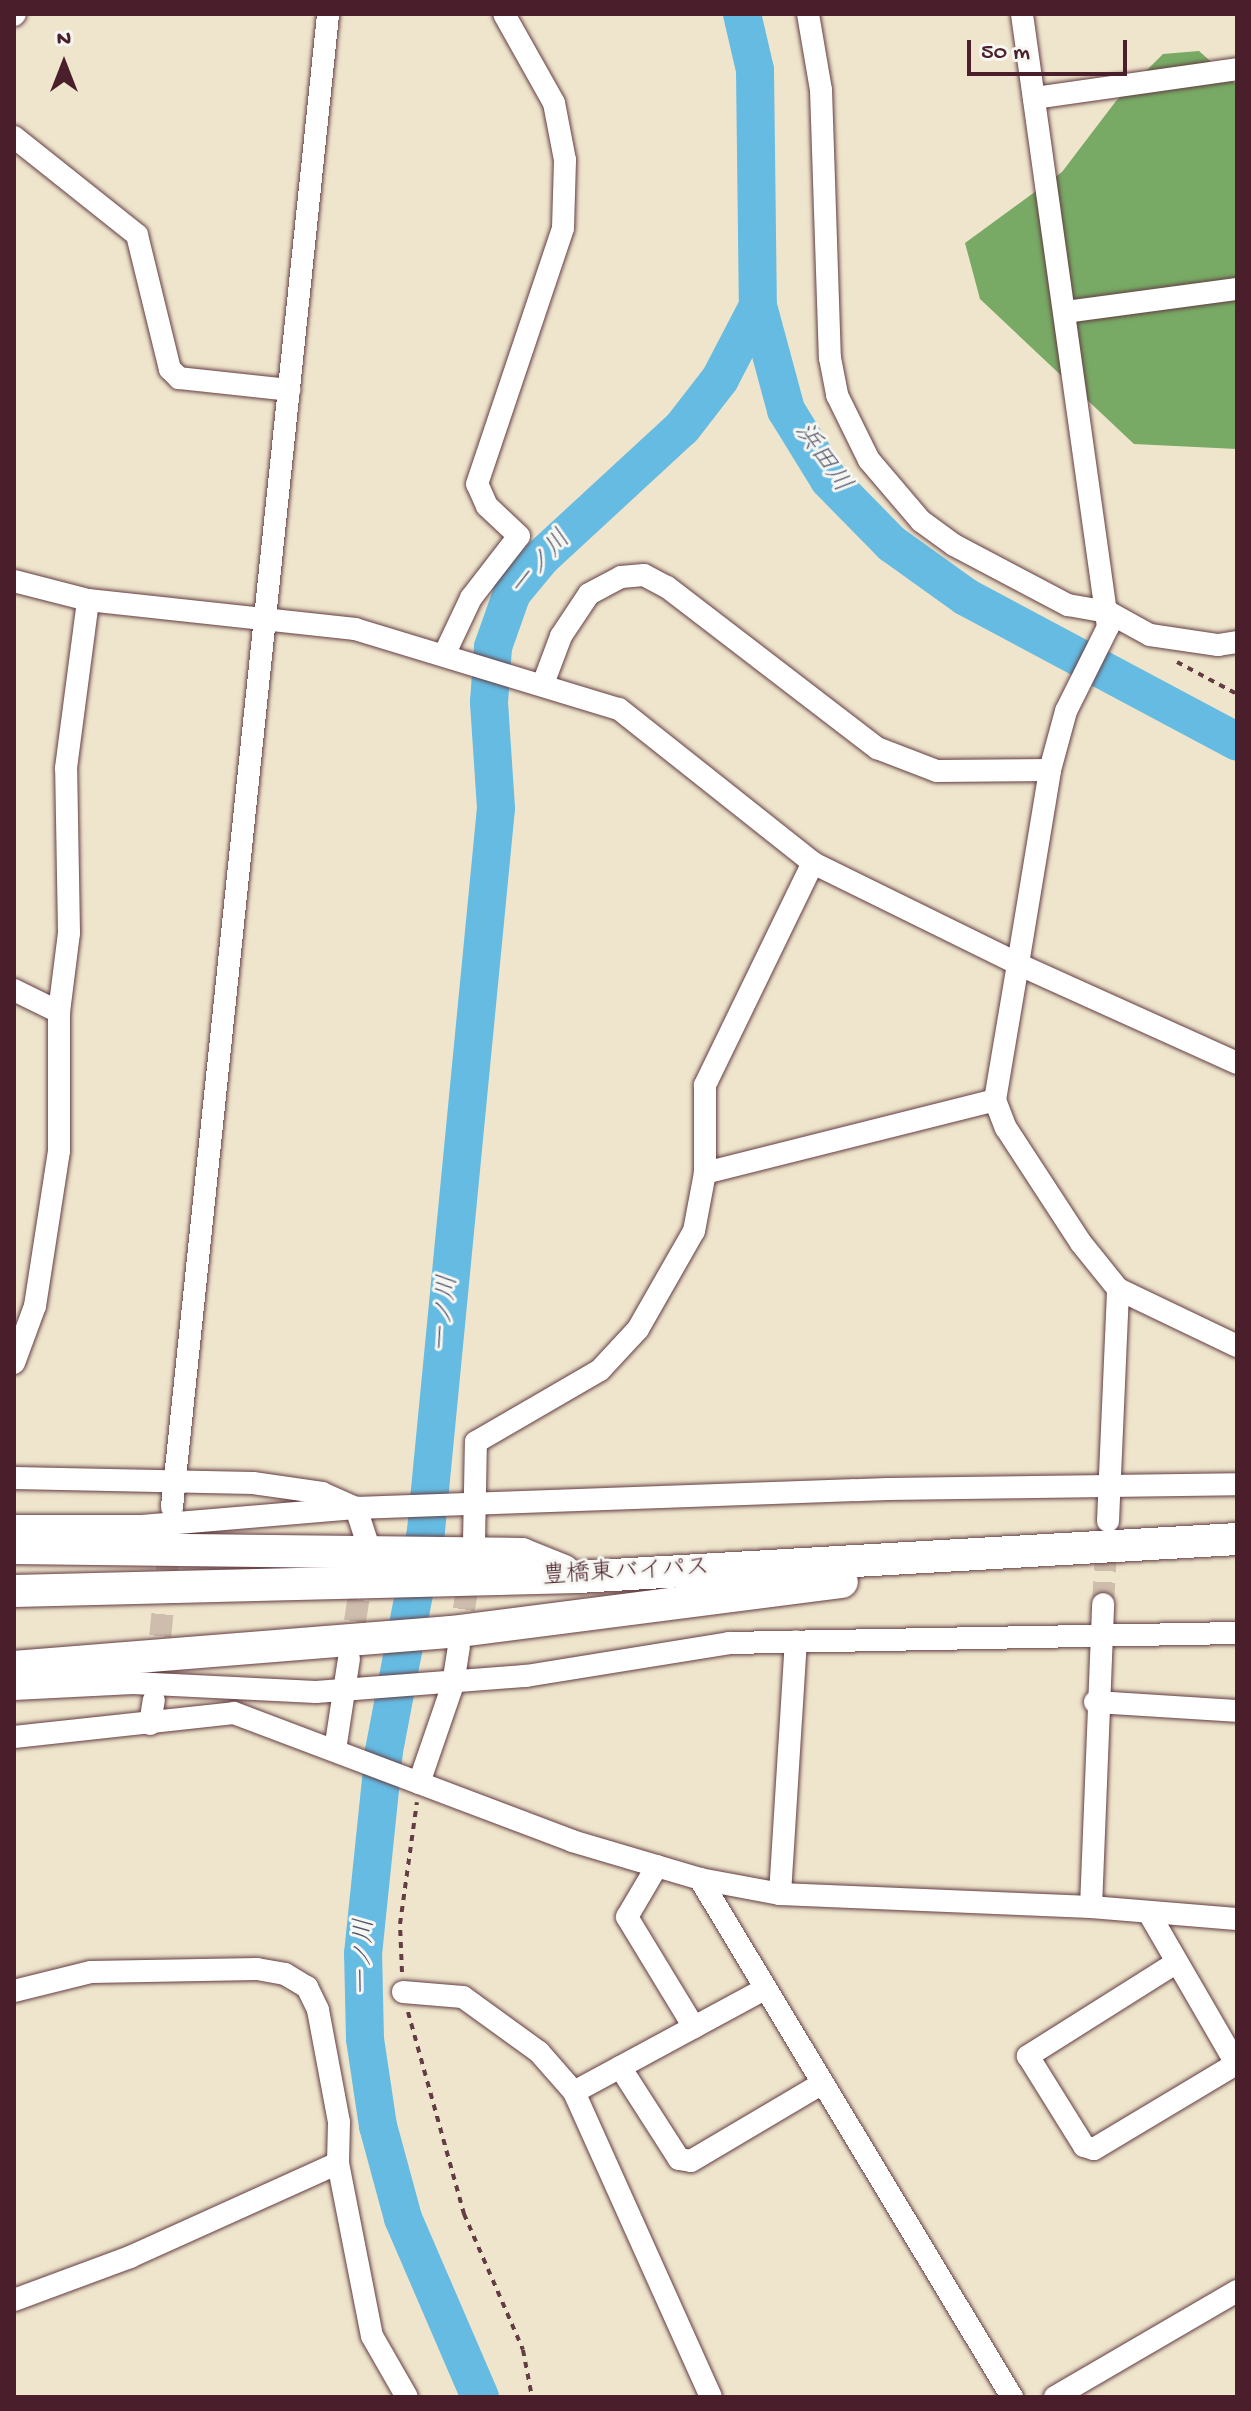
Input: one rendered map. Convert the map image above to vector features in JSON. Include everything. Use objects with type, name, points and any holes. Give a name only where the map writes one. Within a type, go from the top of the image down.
[{"type":"highway","name":"豊橋東バイパス","points":[[465,1559],[522,1554],[578,1577],[1113,1533],[1237,1539]]},
{"type":"highway","points":[[14,1667],[356,1649],[455,1639],[1113,1533]]},
{"type":"highway","points":[[14,1548],[465,1559]]},
{"type":"highway","points":[[14,1591],[371,1558]]},
{"type":"street","points":[[172,1507],[328,14]]},
{"type":"street","points":[[448,654],[471,598],[519,536],[487,506],[477,484],[563,228],[565,160],[554,103],[504,14]]},
{"type":"street","points":[[808,14],[821,90],[830,358],[837,395],[869,460],[921,521],[954,545],[1068,605],[1150,635],[1218,645],[1237,642]]},
{"type":"street","points":[[1022,14],[1108,620],[1066,711],[1050,770],[995,1100],[1006,1128],[1118,1289],[1237,1346]]},
{"type":"street","points":[[1034,98],[1237,69]]},
{"type":"street","points":[[14,137],[137,235],[170,369],[179,378],[289,390]]},
{"type":"street","points":[[1066,312],[1237,289]]},
{"type":"street","points":[[535,681],[589,594],[621,577],[644,575],[667,587],[877,748],[937,771],[1050,770]]},
{"type":"street","points":[[14,581],[88,600],[355,629],[448,654],[619,709],[813,863],[1018,964],[1237,1063]]},
{"type":"street","points":[[14,1363],[59,1151],[59,1012],[69,933],[66,768],[88,600]]},
{"type":"street","points":[[465,1559],[476,1442],[600,1370],[638,1329],[694,1231],[705,1173],[705,1085],[813,863]]},
{"type":"street","points":[[14,990],[59,1012]]},
{"type":"street","points":[[705,1173],[995,1100]]},
{"type":"street","points":[[1113,1533],[1110,1487],[1118,1289]]},
{"type":"street","points":[[14,1478],[173,1480],[322,1493],[356,1508],[371,1558]]},
{"type":"street","points":[[14,1526],[141,1526],[356,1508],[888,1489],[1237,1484]]},
{"type":"street","points":[[1091,1907],[1095,1702],[1103,1638],[1103,1604]]},
{"type":"street","points":[[14,1689],[133,1683],[349,1688],[445,1684],[729,1643],[1237,1633]]},
{"type":"street","points":[[419,1783],[455,1639]]},
{"type":"street","points":[[780,1894],[796,1642]]},
{"type":"street","points":[[340,1753],[356,1649]]},
{"type":"street","points":[[150,1724],[154,1700]]},
{"type":"street","points":[[1095,1702],[1237,1711]]},
{"type":"street","points":[[14,1737],[234,1713],[572,1841],[700,1879],[780,1894],[1091,1907],[1150,1915],[1237,1919]]},
{"type":"street","points":[[657,1866],[627,1917],[694,2027]]},
{"type":"street","points":[[700,1879],[1012,2397]]},
{"type":"street","points":[[1150,1915],[1174,1964],[1236,2065],[1094,2149],[1084,2146],[1028,2056],[1174,1964]]},
{"type":"street","points":[[14,1991],[91,1972],[257,1969],[285,1974],[307,1987],[318,2010],[339,2122],[338,2163],[372,2336],[407,2397]]},
{"type":"street","points":[[574,2092],[766,1988]]},
{"type":"street","points":[[403,1992],[463,1997],[539,2052],[574,2092],[711,2397]]},
{"type":"street","points":[[620,2067],[679,2159],[691,2161],[823,2083]]},
{"type":"street","points":[[14,2300],[130,2257],[338,2163]]},
{"type":"street","points":[[1055,2397],[1237,2291]]},
{"type":"path","points":[[1150,635],[1170,658],[1237,694]]},
{"type":"path","points":[[419,1783],[400,1924],[403,1992],[464,2214],[523,2350],[532,2397]]},
{"type":"green space","points":[[1199,51],[1237,85],[1237,449],[1134,444],[980,299],[965,243],[1062,172],[1116,101],[1163,54]]},
{"type":"waterway","name":"浜田川","points":[[742,14],[755,70],[758,306],[786,410],[829,480],[892,544],[966,597],[1237,742]]},
{"type":"waterway","name":"一ノ川","points":[[480,2397],[403,2218],[378,2126],[365,2039],[363,1954],[384,1751],[426,1531],[496,808],[489,702],[493,647],[512,593],[542,557],[682,428],[720,379],[758,306]]},
{"type":"tunnel","points":[[1103,1604],[1107,1534]]},
{"type":"tunnel","points":[[157,1669],[170,1536]]},
{"type":"tunnel","points":[[350,1654],[363,1569]]},
{"type":"tunnel","points":[[459,1642],[470,1569]]}]
